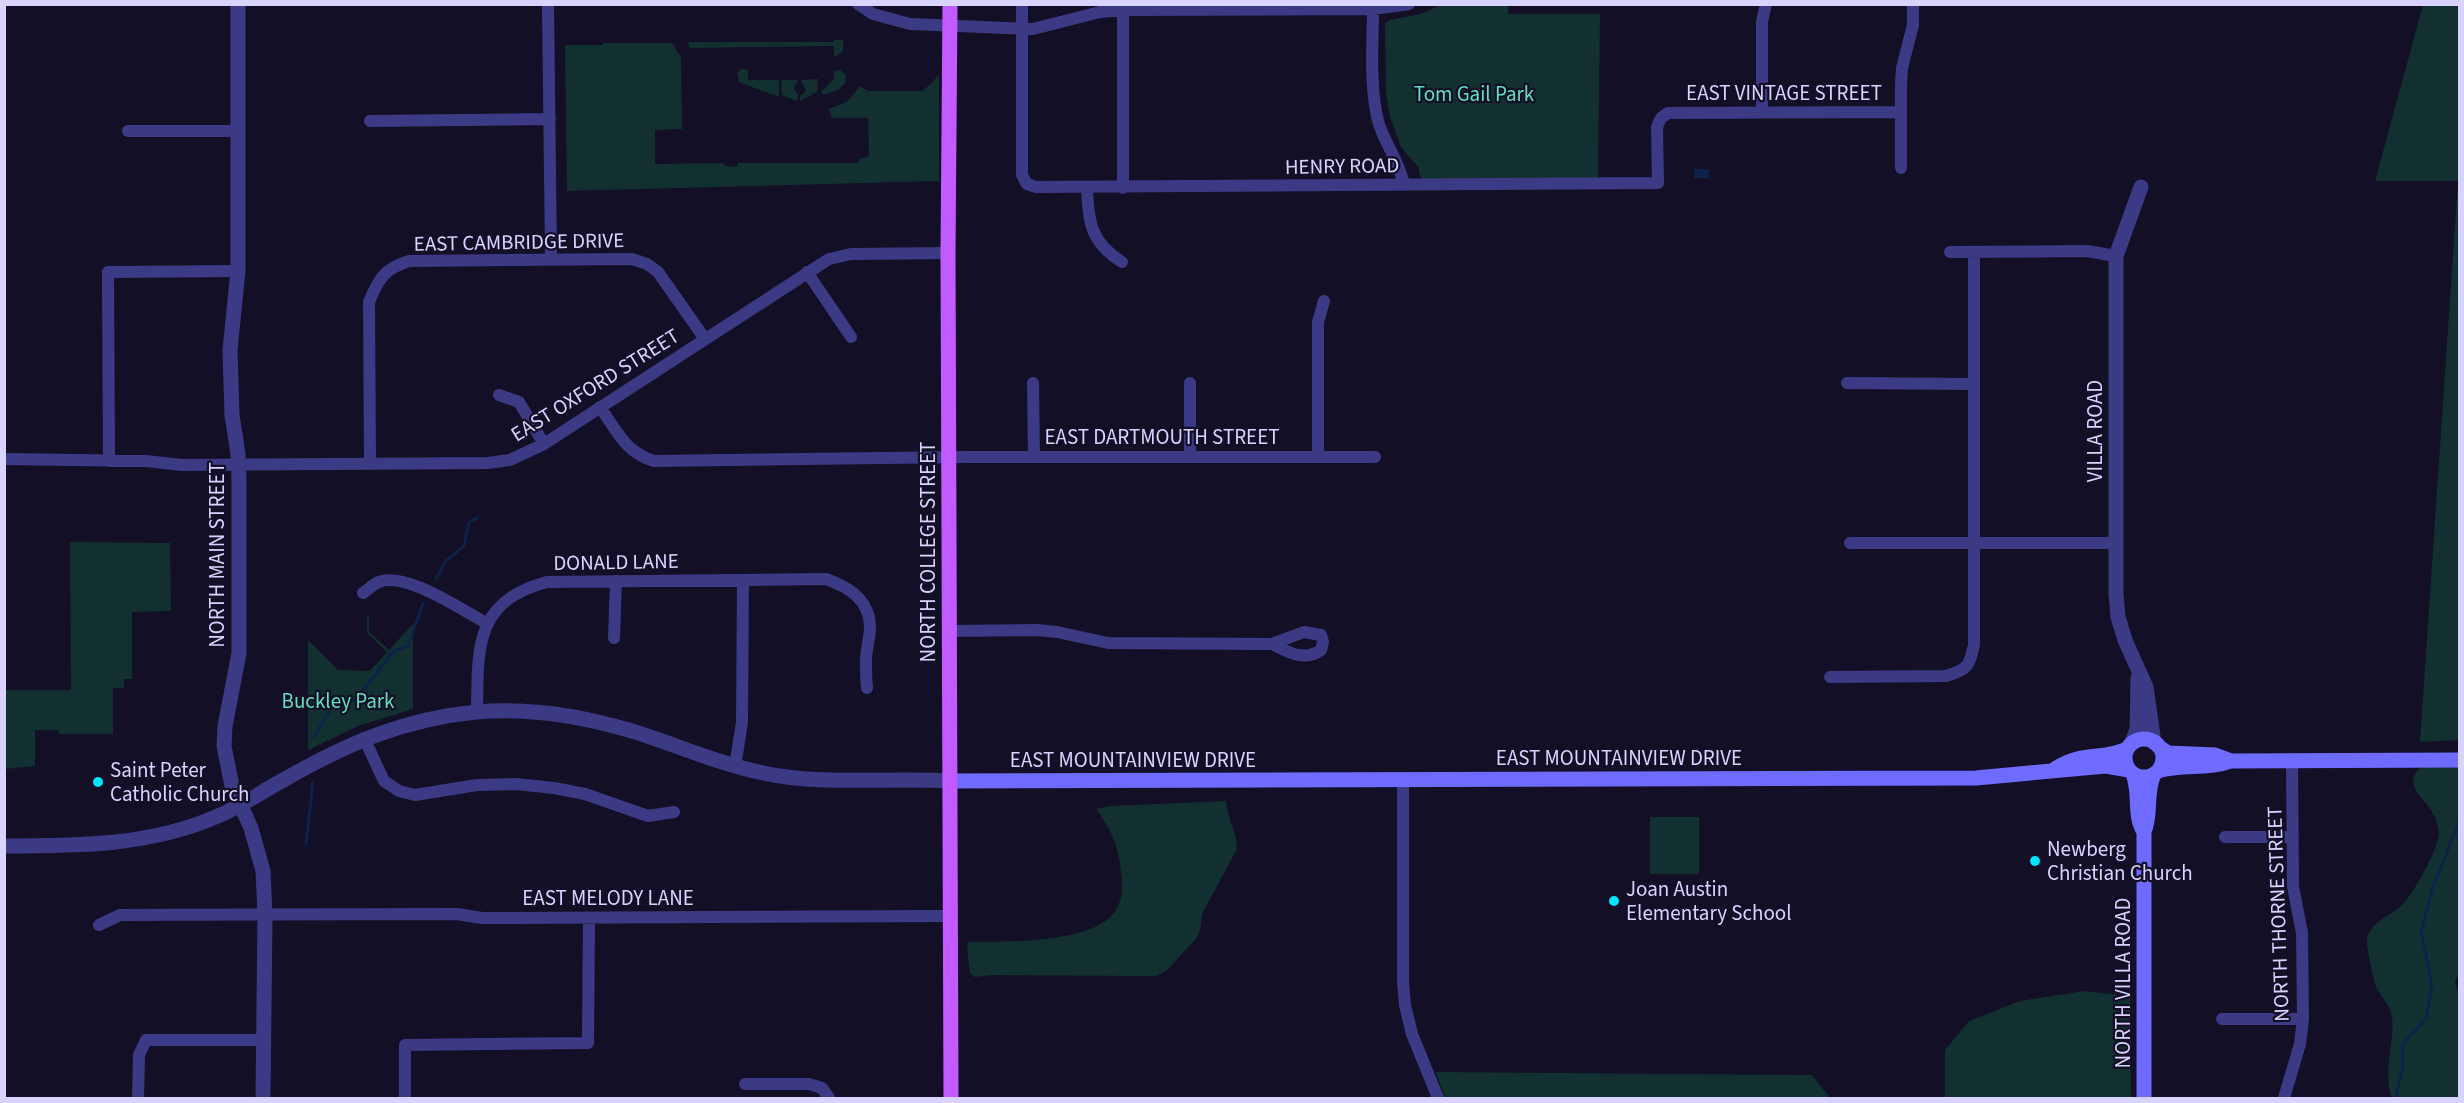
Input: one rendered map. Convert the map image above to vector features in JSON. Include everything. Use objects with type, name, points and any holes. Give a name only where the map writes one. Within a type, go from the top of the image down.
[{"type":"main road","name":"NORTH COLLEGE STREET","points":[[950,4],[948,253],[951,1098]]},
{"type":"main road","points":[[2231,761],[2216,767],[2181,766],[2144,777],[2131,772],[2125,760],[2129,746],[2142,740],[2168,753],[2215,755],[2231,761],[2460,760]]},
{"type":"main road","points":[[2156,745],[2163,759],[2156,772]]},
{"type":"main road","name":"EAST MOUNTAINVIEW DRIVE","points":[[2055,769],[2069,759],[2116,753],[2129,746]]},
{"type":"main road","name":"EAST MOUNTAINVIEW DRIVE","points":[[950,781],[1976,778],[2106,766],[2131,772]]},
{"type":"main road","name":"NORTH VILLA ROAD","points":[[2131,772],[2138,791],[2138,822],[2144,832]]},
{"type":"main road","name":"NORTH VILLA ROAD","points":[[2144,1098],[2144,832],[2148,822],[2149,790],[2156,772]]},
{"type":"street","name":"NORTH MAIN STREET","points":[[238,4],[238,271],[230,350],[232,415],[238,464],[239,653],[225,726],[224,746],[228,771],[251,828],[263,871],[265,915],[263,1098]]},
{"type":"street","points":[[548,4],[551,258]]},
{"type":"street","points":[[858,4],[873,14],[895,21],[950,26],[1022,28],[1042,28],[1123,7],[1373,7],[1409,4]]},
{"type":"street","points":[[1022,4],[1022,28]]},
{"type":"street","points":[[1757,4],[1762,22]]},
{"type":"street","points":[[1762,112],[1762,22],[1766,4]]},
{"type":"street","points":[[1901,168],[1902,68],[1912,32],[1913,4]]},
{"type":"street","points":[[1123,7],[1123,188]]},
{"type":"street","points":[[1373,7],[1374,96],[1383,137],[1401,171],[1404,185]]},
{"type":"street","name":"HENRY ROAD","points":[[1022,28],[1022,175],[1027,184],[1036,187],[1658,183]]},
{"type":"street","name":"EAST VINTAGE STREET","points":[[1658,183],[1657,127],[1660,118],[1668,113],[1900,112]]},
{"type":"street","points":[[370,120],[550,119]]},
{"type":"street","points":[[128,131],[238,131]]},
{"type":"street","points":[[1087,187],[1088,217],[1095,235],[1103,247],[1122,262]]},
{"type":"street","name":"VILLA ROAD","points":[[2141,187],[2116,256],[2116,594],[2118,617],[2139,675],[2146,687],[2156,745]]},
{"type":"street","points":[[1950,252],[2087,251],[2116,256]]},
{"type":"street","points":[[1830,677],[1946,676],[1963,671],[1970,663],[1974,645],[1974,252]]},
{"type":"street","name":"EAST OXFORD STREET","points":[[4,459],[146,461],[182,465],[488,463],[510,460],[544,444],[829,259],[851,254],[948,253]]},
{"type":"street","name":"EAST CAMBRIDGE DRIVE","points":[[370,463],[369,302],[376,284],[393,266],[409,261],[632,259],[647,264],[667,284],[705,339]]},
{"type":"street","points":[[109,461],[108,272],[238,271]]},
{"type":"street","points":[[807,272],[851,337]]},
{"type":"street","points":[[1318,457],[1318,322],[1324,300]]},
{"type":"street","points":[[1033,383],[1034,457]]},
{"type":"street","points":[[1190,383],[1190,456]]},
{"type":"street","points":[[1847,383],[1973,384]]},
{"type":"street","points":[[499,395],[519,402],[544,444]]},
{"type":"street","name":"EAST DARTMOUTH STREET","points":[[600,407],[628,448],[641,457],[654,461],[1190,456],[1375,457]]},
{"type":"street","points":[[1850,543],[2116,543]]},
{"type":"street","name":"DONALD LANE","points":[[477,712],[480,640],[488,624],[502,603],[531,586],[548,582],[826,579],[843,585],[858,596],[867,609],[870,627],[866,659],[867,688]]},
{"type":"street","points":[[735,767],[742,722],[743,580]]},
{"type":"street","points":[[363,593],[380,582],[399,581],[421,588],[488,624]]},
{"type":"street","points":[[614,638],[616,581]]},
{"type":"street","points":[[949,631],[1047,631],[1108,643],[1272,644]]},
{"type":"street","name":"VILLA ROAD","points":[[2129,746],[2137,730],[2136,688],[2139,675]]},
{"type":"street","name":"EAST MOUNTAINVIEW DRIVE","points":[[4,846],[81,846],[141,839],[183,829],[240,805],[364,738],[406,725],[477,712],[519,711],[594,720],[735,767],[803,778],[950,781]]},
{"type":"street","points":[[364,738],[384,781],[399,790],[415,795],[477,785],[516,784],[585,794],[648,816],[674,812]]},
{"type":"street","name":"NORTH THORNE STREET","points":[[2284,1098],[2300,1044],[2303,1019],[2302,933],[2293,886],[2292,761]]},
{"type":"street","points":[[1403,779],[1402,966],[1405,1005],[1412,1034],[1438,1098]]},
{"type":"street","points":[[2225,837],[2293,837]]},
{"type":"street","name":"EAST MELODY LANE","points":[[99,925],[120,915],[457,914],[483,918],[950,916]]},
{"type":"street","points":[[405,1098],[405,1045],[588,1042],[589,918]]},
{"type":"street","points":[[2222,1019],[2303,1019]]},
{"type":"street","points":[[138,1098],[139,1055],[146,1040],[264,1040]]},
{"type":"street","points":[[745,1084],[809,1084],[822,1088],[829,1098]]},
{"type":"green space","name":"Tom Gail Park","points":[[1443,4],[1508,5],[1508,14],[1600,14],[1598,178],[1423,181],[1419,168],[1401,147],[1390,117],[1386,92],[1385,23],[1421,14]]},
{"type":"green space","points":[[2423,5],[2460,5],[2460,740],[2420,742],[2458,181],[2375,181]]},
{"type":"green space","points":[[834,40],[843,40],[843,51],[837,56],[834,56],[834,46],[689,48],[688,42],[834,42]]},
{"type":"green space","points":[[603,43],[672,43],[681,57],[682,129],[655,130],[655,164],[723,163],[725,166],[737,167],[738,163],[859,163],[859,159],[869,156],[868,118],[832,118],[829,109],[848,101],[860,86],[868,91],[923,91],[939,75],[939,181],[567,191],[565,45],[603,45]]},
{"type":"green space","points":[[741,69],[748,70],[748,80],[779,80],[779,97],[739,82],[737,73]]},
{"type":"green space","points":[[840,70],[846,75],[845,83],[838,90],[823,95],[821,92],[834,79],[834,71]]},
{"type":"green space","points":[[818,79],[817,92],[800,101],[800,96],[806,91],[801,80]]},
{"type":"green space","points":[[781,80],[798,80],[794,88],[798,95],[797,101],[782,95]]},
{"type":"green space","points":[[70,542],[170,543],[171,611],[132,612],[132,679],[124,679],[124,688],[113,688],[113,734],[59,734],[58,730],[35,730],[35,766],[5,769],[5,690],[71,690]]},
{"type":"green space","name":"Buckley Park","points":[[367,616],[369,616],[369,632],[389,650],[413,624],[413,709],[358,726],[308,750],[308,640],[338,670],[370,671],[387,652],[367,633]]},
{"type":"green space","points":[[2421,767],[2459,767],[2460,973],[2455,981],[2460,1002],[2459,1098],[2392,1098],[2388,1068],[2392,1017],[2388,1005],[2377,989],[2367,944],[2372,928],[2402,905],[2411,893],[2426,869],[2436,846],[2439,832],[2436,820],[2414,785],[2414,776]]},
{"type":"green space","points":[[1226,801],[1237,849],[1202,914],[1196,939],[1166,971],[1156,976],[991,975],[975,977],[970,974],[967,946],[969,942],[1026,941],[1071,935],[1091,929],[1107,920],[1117,908],[1122,886],[1118,855],[1110,831],[1096,809],[1111,806]]},
{"type":"green space","points":[[1650,817],[1699,817],[1699,874],[1650,874]]},
{"type":"green space","points":[[2084,991],[2130,996],[2131,1098],[1945,1098],[1945,1050],[1969,1021],[2020,1001]]},
{"type":"green space","points":[[1436,1072],[1812,1075],[1830,1098],[1445,1098]]},
{"type":"water","points":[[1694,169],[1709,169],[1709,178],[1694,178]]},
{"type":"waterway","points":[[436,579],[445,562],[464,546],[469,522],[477,518]]},
{"type":"waterway","points":[[314,737],[332,707],[356,699],[394,651],[408,646],[423,603]]},
{"type":"waterway","points":[[306,844],[313,782]]},
{"type":"waterway","points":[[2399,1098],[2396,1095],[2403,1067],[2403,1044],[2426,1019],[2432,986],[2421,932],[2433,887],[2460,819]]},
{"type":"place","name":"Saint Peter Catholic Church","points":[[98,782]]},
{"type":"place","name":"Newberg Christian Church","points":[[2035,861]]},
{"type":"place","name":"Joan Austin Elementary School","points":[[1614,901]]}]
